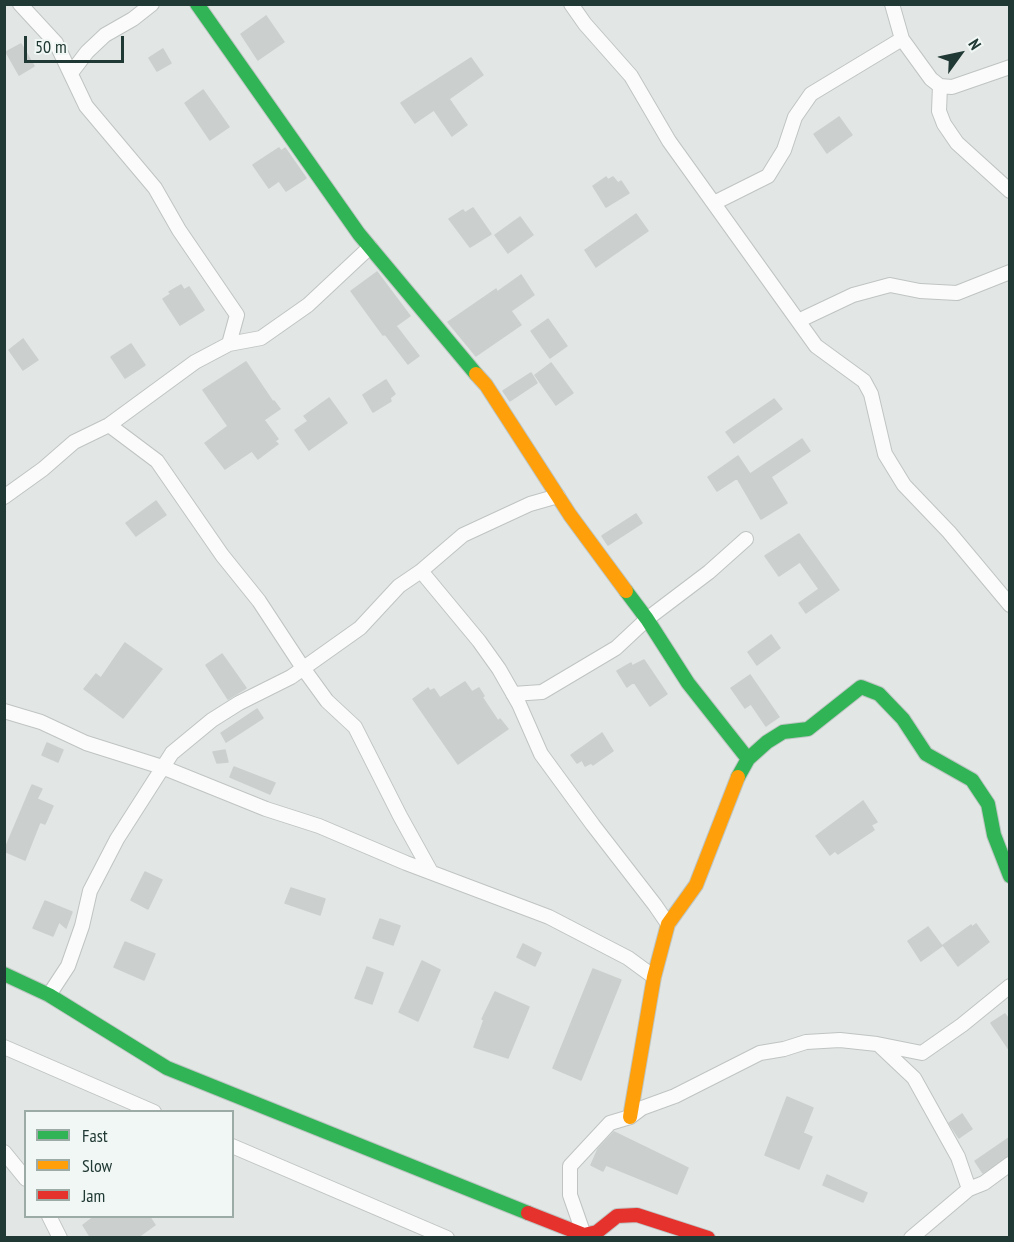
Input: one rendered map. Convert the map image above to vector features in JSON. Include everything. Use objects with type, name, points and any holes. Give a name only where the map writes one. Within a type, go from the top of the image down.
[{"type":"street","points":[[20,4],[56,43],[86,106],[155,188],[179,230],[237,315],[229,344]]},
{"type":"street","points":[[71,73],[87,52],[105,35],[133,19],[152,4]]},
{"type":"street","points":[[197,4],[370,247],[486,385],[558,496],[647,619],[688,683],[748,759]]},
{"type":"street","points":[[571,4],[585,24],[632,76],[669,141],[816,346],[864,381],[871,394],[885,454],[904,484],[949,532],[1010,605]]},
{"type":"street","points":[[892,4],[902,39],[931,79],[940,86],[952,87],[1010,67]]},
{"type":"street","points":[[714,203],[768,176],[784,150],[795,117],[811,94],[902,39]]},
{"type":"street","points":[[940,86],[939,111],[944,124],[957,143],[1010,190]]},
{"type":"street","points":[[4,497],[43,469],[74,442],[108,425],[195,362],[229,344],[261,338],[308,305],[370,247]]},
{"type":"street","points":[[798,321],[853,295],[890,285],[920,291],[957,293],[1010,272]]},
{"type":"street","points":[[108,425],[157,461],[222,555],[259,601],[327,701],[355,727],[431,872]]},
{"type":"street","points":[[49,995],[68,966],[82,926],[90,891],[117,839],[172,753],[212,720],[239,703],[291,677],[360,628],[399,586],[421,571],[463,535],[530,504],[558,496]]},
{"type":"street","points":[[513,694],[542,692],[616,648],[647,619],[709,572],[746,539]]},
{"type":"street","points":[[421,571],[499,669],[540,754],[668,924]]},
{"type":"street","points":[[630,1117],[654,977],[668,924],[696,885],[740,772],[748,759],[783,732],[808,729],[861,687],[879,694],[903,719],[926,754],[972,780],[988,804],[994,835],[1010,876]]},
{"type":"street","points":[[4,711],[41,722],[86,743],[162,767],[266,809],[319,826],[549,917],[628,958],[654,977]]},
{"type":"street","points":[[4,974],[49,995],[167,1068],[584,1236],[597,1232],[617,1216],[637,1215],[708,1238]]},
{"type":"street","points":[[584,1236],[570,1195],[570,1166],[609,1123],[630,1117],[642,1107],[675,1096],[760,1053],[806,1042],[840,1040],[877,1044],[922,1053],[962,1025],[1010,986]]},
{"type":"street","points":[[877,1044],[914,1078],[958,1157],[969,1189]]},
{"type":"street","points":[[4,1047],[149,1110]]},
{"type":"street","points":[[234,1147],[447,1238]]},
{"type":"street","points":[[4,1152],[24,1177]]},
{"type":"street","points":[[911,1238],[969,1189],[984,1183],[1010,1164]]},
{"type":"street","points":[[50,1218],[60,1238]]},
{"type":"building","points":[[266,16],[284,42],[258,60],[241,34]]},
{"type":"building","points":[[21,44],[34,66],[19,75],[6,52]]},
{"type":"building","points":[[163,49],[171,63],[157,71],[149,58]]},
{"type":"building","points":[[471,58],[483,75],[449,99],[467,125],[452,136],[434,110],[415,123],[401,103]]},
{"type":"building","points":[[203,90],[229,127],[210,140],[185,103]]},
{"type":"building","points":[[839,117],[852,135],[827,153],[814,134]]},
{"type":"building","points":[[279,148],[281,151],[285,148],[306,178],[286,191],[279,181],[269,188],[253,165]]},
{"type":"building","points":[[606,177],[608,180],[613,177],[618,183],[621,181],[629,193],[606,207],[593,186]]},
{"type":"building","points":[[473,208],[491,234],[470,247],[449,219],[463,210],[465,213]]},
{"type":"building","points":[[636,214],[648,231],[596,267],[585,250]]},
{"type":"building","points":[[520,217],[533,235],[508,253],[495,235]]},
{"type":"building","points":[[377,272],[410,316],[396,326],[419,356],[408,364],[385,334],[383,335],[351,291]]},
{"type":"building","points":[[521,275],[534,295],[511,311],[521,325],[476,356],[448,322]]},
{"type":"building","points":[[181,285],[184,290],[189,287],[204,310],[180,325],[163,299],[171,294],[169,292]]},
{"type":"building","points":[[548,319],[567,346],[550,358],[531,331]]},
{"type":"building","points":[[23,339],[38,360],[23,370],[9,350]]},
{"type":"building","points":[[131,344],[145,365],[125,378],[111,357]]},
{"type":"building","points":[[246,362],[280,409],[264,420],[278,439],[275,441],[278,444],[258,459],[252,451],[225,469],[205,443],[228,426],[203,390]]},
{"type":"building","points":[[551,363],[573,393],[556,405],[535,375]]},
{"type":"building","points":[[531,373],[537,383],[510,401],[503,391]]},
{"type":"building","points":[[386,380],[395,394],[390,398],[391,401],[373,412],[363,395]]},
{"type":"building","points":[[329,398],[347,423],[309,450],[295,430],[308,421],[304,416]]},
{"type":"building","points":[[774,399],[782,409],[734,443],[726,432]]},
{"type":"building","points":[[802,439],[810,451],[771,477],[787,503],[761,519],[737,478],[717,491],[708,477],[738,456],[750,474]]},
{"type":"building","points":[[156,501],[166,515],[136,536],[126,523]]},
{"type":"building","points":[[636,514],[642,523],[608,545],[602,536]]},
{"type":"building","points":[[799,534],[839,590],[806,613],[799,603],[819,589],[800,562],[779,576],[765,556]]},
{"type":"building","points":[[771,635],[780,648],[757,665],[748,652]]},
{"type":"building","points":[[125,643],[162,669],[123,718],[84,689],[96,674],[101,678]]},
{"type":"building","points":[[222,654],[246,688],[228,699],[206,665]]},
{"type":"building","points":[[644,660],[667,694],[650,706],[634,682],[627,687],[617,671],[631,663],[632,666]]},
{"type":"building","points":[[750,675],[779,717],[766,726],[751,704],[745,708],[731,688]]},
{"type":"building","points":[[465,682],[472,692],[479,688],[484,696],[482,697],[498,721],[500,719],[508,729],[458,764],[413,699],[428,688],[430,691],[434,689],[440,698]]},
{"type":"building","points":[[257,709],[263,718],[226,742],[221,733]]},
{"type":"building","points":[[602,733],[613,751],[593,765],[591,763],[585,766],[582,760],[577,763],[571,755]]},
{"type":"building","points":[[47,743],[63,750],[58,762],[42,755]]},
{"type":"building","points":[[225,750],[228,762],[217,763],[213,752]]},
{"type":"building","points":[[234,767],[275,783],[270,794],[230,777]]},
{"type":"building","points":[[32,785],[42,789],[37,799],[53,806],[45,824],[40,822],[25,860],[4,851]]},
{"type":"building","points":[[863,801],[877,822],[871,825],[874,830],[838,854],[835,851],[830,855],[816,836]]},
{"type":"building","points":[[145,872],[162,880],[148,909],[131,900]]},
{"type":"building","points":[[291,888],[325,899],[320,915],[285,903]]},
{"type":"building","points":[[45,901],[72,912],[66,928],[59,922],[53,936],[33,928]]},
{"type":"building","points":[[380,919],[400,926],[393,945],[373,938]]},
{"type":"building","points":[[976,924],[989,942],[958,966],[943,945],[971,925],[972,927]]},
{"type":"building","points":[[928,927],[942,946],[921,961],[908,941]]},
{"type":"building","points":[[125,942],[155,954],[144,980],[114,967]]},
{"type":"building","points":[[523,944],[541,953],[535,966],[517,957]]},
{"type":"building","points":[[422,961],[440,970],[418,1021],[399,1012]]},
{"type":"building","points":[[367,967],[383,973],[372,1004],[355,998]]},
{"type":"building","points":[[593,969],[621,980],[581,1080],[553,1068]]},
{"type":"building","points":[[495,992],[529,1007],[508,1058],[474,1047],[484,1020],[482,1019]]},
{"type":"building","points":[[1005,1014],[1010,1021],[1010,1051],[991,1023]]},
{"type":"building","points":[[787,1097],[813,1108],[803,1133],[812,1137],[799,1169],[765,1155]]},
{"type":"building","points":[[962,1114],[972,1129],[959,1138],[949,1123]]},
{"type":"building","points":[[614,1132],[688,1168],[677,1194],[606,1165],[603,1171],[591,1165],[598,1149]]},
{"type":"building","points":[[1010,1137],[1010,1155],[983,1173],[975,1161]]},
{"type":"building","points":[[827,1175],[867,1193],[863,1202],[823,1185]]},
{"type":"building","points":[[92,1218],[150,1218],[155,1225],[137,1238],[91,1238],[83,1225]]},
{"type":"traffic: fast","points":[[197,4],[359,234],[476,374]]},
{"type":"traffic: fast","points":[[626,591],[688,683],[748,759]]},
{"type":"traffic: fast","points":[[738,777],[748,759],[767,742],[783,732],[808,729],[861,687],[879,694],[903,719],[926,754],[972,780],[988,804],[994,835],[1010,876]]},
{"type":"traffic: fast","points":[[4,974],[49,995],[167,1068],[528,1213]]},
{"type":"traffic: slow","points":[[476,374],[486,385],[570,515],[626,591]]},
{"type":"traffic: slow","points":[[630,1117],[654,977],[668,924],[696,885],[738,777]]},
{"type":"traffic: jam","points":[[528,1213],[584,1235],[597,1232],[617,1216],[637,1215],[708,1238]]}]
